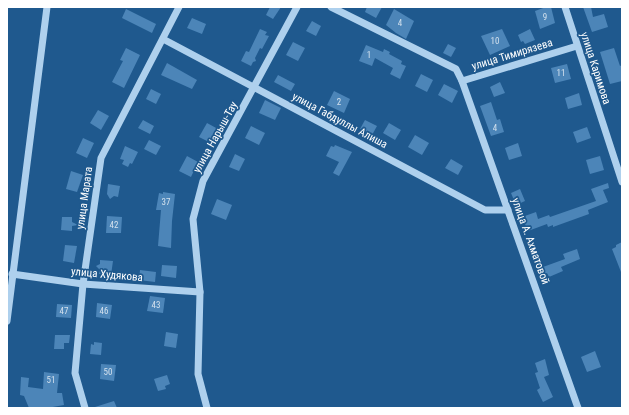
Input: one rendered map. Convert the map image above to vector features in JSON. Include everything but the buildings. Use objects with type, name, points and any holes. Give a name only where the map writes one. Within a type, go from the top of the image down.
[{"type":"street","points":[[7,321],[47,7]]},
{"type":"street","name":"улица Марата","points":[[85,408],[75,372],[83,284],[101,158],[112,133],[179,7]]},
{"type":"street","name":"улица Нарыш-Тау","points":[[207,408],[198,374],[200,292],[193,218],[203,181],[297,7]]},
{"type":"street","name":"улица Тимирязева","points":[[331,7],[456,69],[462,81],[577,46]]},
{"type":"street","name":"улица Каримова","points":[[565,7],[622,182]]},
{"type":"street","name":"улица Габдуллы Алиша","points":[[163,39],[485,210],[508,210]]},
{"type":"street","name":"улица А. Ахматовой","points":[[462,81],[578,408]]},
{"type":"street","name":"улица Худякова","points":[[12,274],[83,284],[200,292]]}]
